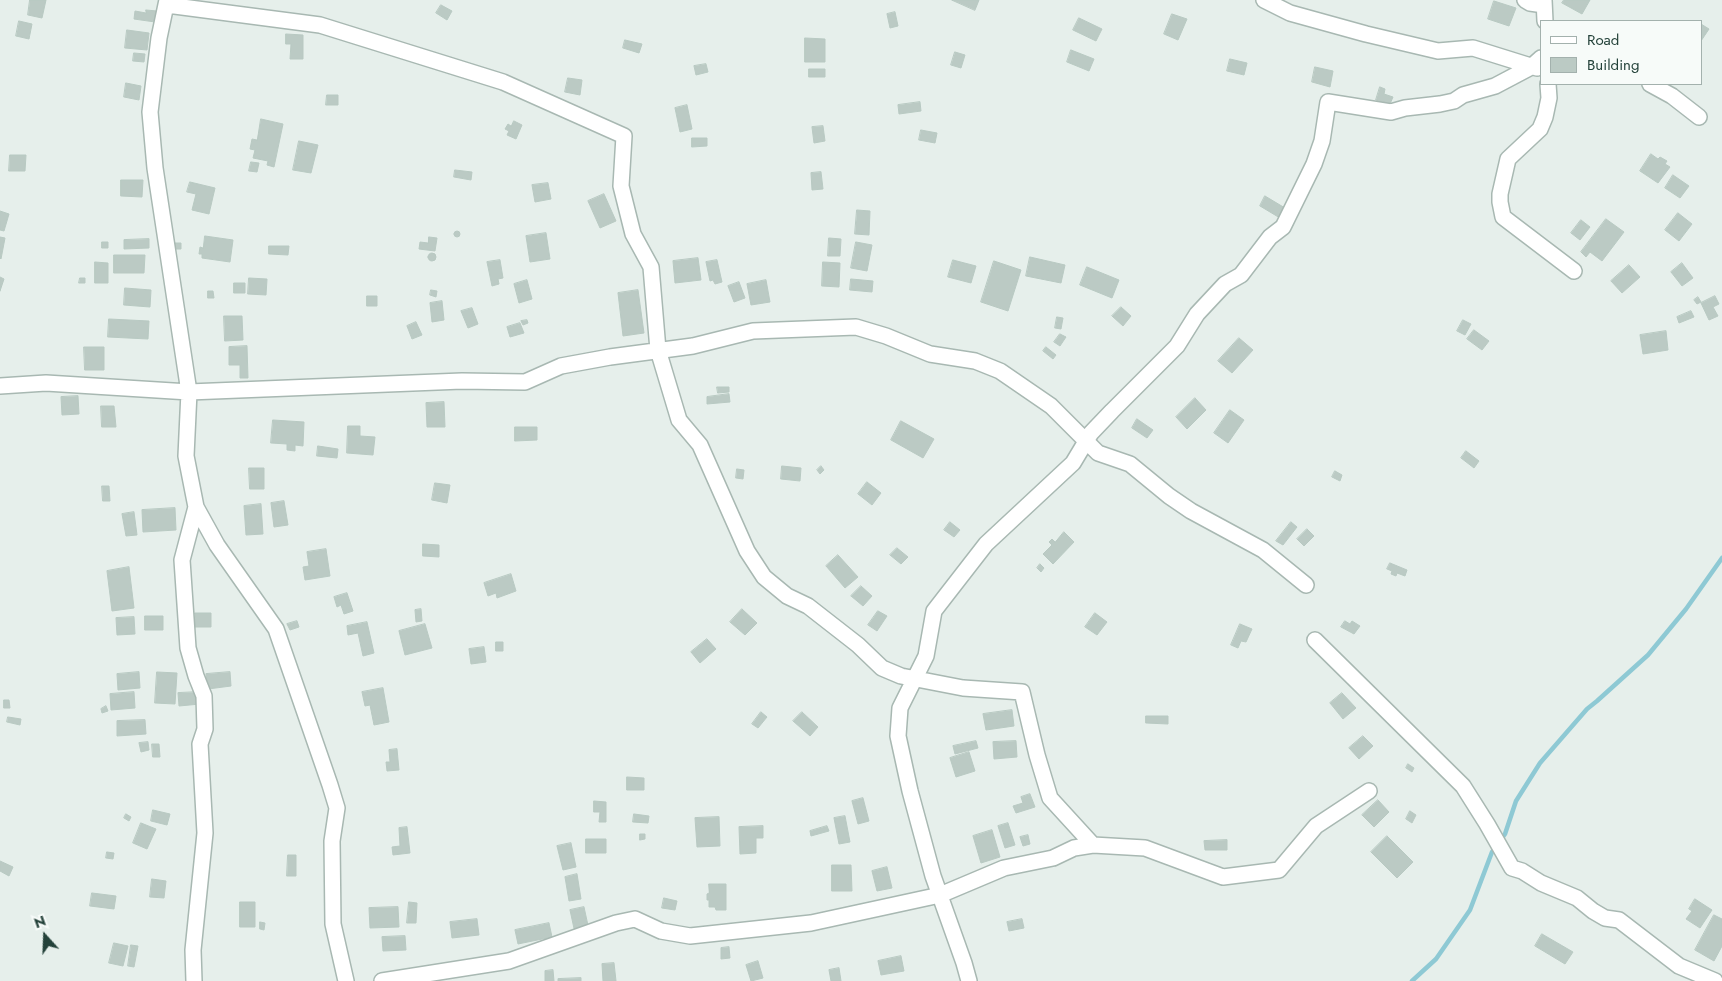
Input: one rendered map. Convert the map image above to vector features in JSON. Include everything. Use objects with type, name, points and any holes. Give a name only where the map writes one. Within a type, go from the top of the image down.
[{"type":"street","points":[[1264,0],[1290,14],[1366,34],[1438,51],[1473,48],[1537,65]]},
{"type":"street","points":[[1525,0],[1530,3],[1544,2],[1545,20]]},
{"type":"street","points":[[346,981],[333,924],[332,842],[337,808],[330,785],[276,629],[217,545],[196,507],[186,456],[189,392],[155,168],[150,112],[159,38],[167,2],[320,25],[503,82],[624,136],[622,186],[633,234],[651,268],[658,350],[679,420],[700,445],[747,551],[764,577],[787,596],[808,606],[858,645],[882,668],[901,676],[963,688],[1022,692],[1036,755],[1050,798],[1093,845]]},
{"type":"street","points":[[969,981],[940,895],[910,791],[898,736],[900,708],[926,656],[934,611],[986,544],[1073,463],[1091,434],[1112,410],[1177,346],[1197,314],[1225,284],[1241,275],[1270,237],[1283,228],[1322,141],[1328,102],[1390,112],[1404,108],[1454,102],[1463,95],[1495,86],[1537,65]]},
{"type":"street","points":[[1548,85],[1549,98],[1543,123],[1535,134],[1508,159],[1500,202],[1503,217],[1574,271]]},
{"type":"street","points":[[1652,85],[1672,96],[1699,117]]},
{"type":"street","points":[[0,386],[46,383],[189,392],[462,381],[525,382],[561,366],[610,356],[694,346],[753,331],[856,327],[886,336],[930,354],[975,361],[1000,371],[1051,406],[1098,452],[1130,464],[1169,496],[1191,511],[1263,550],[1306,585]]},
{"type":"street","points":[[194,981],[193,950],[205,833],[200,744],[204,729],[204,696],[188,648],[182,560],[196,507]]},
{"type":"street","points":[[1316,640],[1463,786],[1512,868],[1577,898],[1604,918],[1619,920],[1680,966],[1715,981]]},
{"type":"street","points":[[382,981],[509,962],[616,923],[635,919],[661,931],[690,936],[811,923],[940,895],[1004,868],[1054,858],[1074,848],[1093,845],[1145,848],[1223,878],[1279,870],[1316,826],[1369,791]]},
{"type":"building","points":[[30,0],[46,0],[42,18],[28,15]]},
{"type":"building","points":[[952,0],[979,0],[975,10]]},
{"type":"building","points":[[1564,0],[1590,0],[1582,14],[1562,3]]},
{"type":"building","points":[[1494,1],[1516,8],[1509,26],[1488,19]]},
{"type":"building","points":[[441,5],[452,11],[447,20],[436,13]]},
{"type":"building","points":[[146,10],[157,11],[155,22],[134,19],[135,11],[146,13]]},
{"type":"building","points":[[895,12],[898,26],[890,28],[887,14]]},
{"type":"building","points":[[1172,14],[1187,19],[1178,40],[1164,34]]},
{"type":"building","points":[[1079,18],[1102,29],[1096,41],[1073,30]]},
{"type":"building","points":[[19,21],[32,24],[29,39],[16,36]]},
{"type":"building","points":[[1702,25],[1709,29],[1702,40]]},
{"type":"building","points":[[127,30],[149,33],[147,50],[125,48]]},
{"type":"building","points":[[286,34],[303,35],[303,59],[290,59],[291,44],[286,44]]},
{"type":"building","points":[[805,38],[825,39],[825,62],[805,62]]},
{"type":"building","points":[[625,40],[642,44],[639,53],[623,48]]},
{"type":"building","points":[[1071,50],[1094,59],[1089,71],[1067,62]]},
{"type":"building","points":[[955,52],[965,55],[961,68],[951,65]]},
{"type":"building","points":[[134,53],[145,54],[144,62],[133,61]]},
{"type":"building","points":[[1230,59],[1247,63],[1244,75],[1227,71]]},
{"type":"building","points":[[706,64],[708,72],[696,75],[694,66]]},
{"type":"building","points":[[1315,67],[1333,71],[1330,87],[1312,82]]},
{"type":"building","points":[[809,69],[825,69],[825,77],[809,77]]},
{"type":"building","points":[[568,78],[582,80],[580,95],[565,92]]},
{"type":"building","points":[[126,83],[141,86],[139,100],[124,97]]},
{"type":"building","points":[[1380,87],[1385,89],[1384,94],[1393,97],[1390,104],[1376,100]]},
{"type":"building","points":[[327,95],[338,95],[338,105],[326,105]]},
{"type":"building","points":[[920,102],[921,111],[899,114],[898,105]]},
{"type":"building","points":[[687,105],[692,129],[680,132],[675,108]]},
{"type":"building","points":[[261,119],[283,124],[274,167],[267,165],[268,161],[253,158],[255,150],[250,149],[252,139],[257,140]]},
{"type":"building","points":[[514,121],[522,125],[516,139],[507,135],[509,131],[505,129],[508,124],[511,126]]},
{"type":"building","points":[[823,126],[825,141],[814,143],[812,127]]},
{"type":"building","points":[[921,130],[937,133],[935,143],[919,140]]},
{"type":"building","points":[[692,138],[707,138],[707,146],[692,147]]},
{"type":"building","points":[[299,141],[318,145],[311,173],[293,170]]},
{"type":"building","points":[[1651,154],[1658,159],[1660,157],[1667,161],[1665,164],[1670,167],[1658,183],[1640,171]]},
{"type":"building","points":[[10,155],[26,155],[25,171],[9,171]]},
{"type":"building","points":[[251,162],[259,163],[257,172],[249,171]]},
{"type":"building","points":[[455,170],[472,172],[471,180],[454,177]]},
{"type":"building","points":[[821,172],[823,189],[812,190],[811,173]]},
{"type":"building","points":[[1673,175],[1689,186],[1680,198],[1665,188]]},
{"type":"building","points":[[121,180],[143,180],[142,197],[121,196]]},
{"type":"building","points":[[190,182],[215,188],[209,214],[192,210],[196,194],[187,192]]},
{"type":"building","points":[[548,183],[551,199],[535,202],[532,185]]},
{"type":"building","points":[[604,194],[616,221],[600,228],[588,201]]},
{"type":"building","points":[[1265,196],[1285,208],[1280,218],[1260,206]]},
{"type":"building","points":[[857,210],[870,211],[869,235],[855,234]]},
{"type":"building","points":[[0,211],[9,214],[4,231],[0,230]]},
{"type":"building","points":[[1678,213],[1692,224],[1679,241],[1665,230]]},
{"type":"building","points":[[1606,219],[1624,232],[1602,261],[1590,252],[1586,257],[1581,252]]},
{"type":"building","points":[[1581,220],[1590,227],[1580,240],[1571,233]]},
{"type":"building","points":[[457,231],[460,234],[457,237],[454,234]]},
{"type":"building","points":[[546,233],[550,259],[530,262],[526,236]]},
{"type":"building","points":[[205,236],[233,240],[230,262],[202,258],[202,254],[199,254],[200,247],[203,248]]},
{"type":"building","points":[[0,237],[5,238],[1,259],[0,258]]},
{"type":"building","points":[[429,237],[437,238],[435,251],[419,249],[420,242],[428,243]]},
{"type":"building","points":[[829,238],[841,239],[840,256],[828,256]]},
{"type":"building","points":[[149,239],[149,248],[124,249],[124,240]]},
{"type":"building","points":[[102,242],[108,242],[108,248],[102,248]]},
{"type":"building","points":[[856,242],[872,245],[867,271],[851,268]]},
{"type":"building","points":[[175,243],[181,243],[181,249],[175,249]]},
{"type":"building","points":[[269,246],[289,246],[288,255],[269,254]]},
{"type":"building","points":[[432,253],[436,257],[432,261],[428,257]]},
{"type":"building","points":[[114,255],[145,255],[144,273],[114,273]]},
{"type":"building","points":[[1030,257],[1065,265],[1061,283],[1026,276]]},
{"type":"building","points":[[698,258],[701,280],[675,283],[673,261]]},
{"type":"building","points":[[500,260],[503,278],[498,279],[499,284],[492,286],[487,262]]},
{"type":"building","points":[[717,260],[722,282],[715,284],[713,280],[710,281],[706,262]]},
{"type":"building","points":[[953,260],[976,266],[971,283],[948,277]]},
{"type":"building","points":[[994,261],[1021,270],[1008,311],[981,302]]},
{"type":"building","points":[[95,262],[108,263],[108,283],[95,283]]},
{"type":"building","points":[[823,262],[840,263],[839,287],[822,286]]},
{"type":"building","points":[[1682,263],[1693,278],[1682,286],[1671,272]]},
{"type":"building","points":[[1629,265],[1640,277],[1622,293],[1611,281]]},
{"type":"building","points":[[1087,267],[1119,280],[1112,298],[1080,285]]},
{"type":"building","points":[[0,277],[4,279],[0,291]]},
{"type":"building","points":[[80,278],[85,278],[85,283],[79,283]]},
{"type":"building","points":[[249,278],[267,279],[266,295],[248,294]]},
{"type":"building","points":[[851,279],[873,281],[872,292],[850,290]]},
{"type":"building","points":[[527,280],[532,299],[519,303],[514,284]]},
{"type":"building","points":[[766,280],[770,302],[751,305],[747,284]]},
{"type":"building","points":[[739,282],[745,298],[734,302],[728,286]]},
{"type":"building","points":[[234,283],[245,283],[245,293],[234,293]]},
{"type":"building","points":[[125,288],[151,290],[150,307],[124,305]]},
{"type":"building","points":[[431,290],[437,291],[436,297],[430,295]]},
{"type":"building","points":[[638,290],[644,333],[623,336],[618,293]]},
{"type":"building","points":[[208,291],[213,291],[214,298],[208,298]]},
{"type":"building","points":[[367,296],[377,296],[377,306],[367,306]]},
{"type":"building","points":[[1715,296],[1719,304],[1713,307],[1718,316],[1709,320],[1701,303]]},
{"type":"building","points":[[1698,297],[1701,302],[1697,304],[1694,300]]},
{"type":"building","points":[[442,301],[444,320],[432,322],[430,303]]},
{"type":"building","points":[[1121,307],[1131,316],[1123,326],[1112,316]]},
{"type":"building","points":[[472,308],[478,324],[468,328],[461,311]]},
{"type":"building","points":[[1691,311],[1694,317],[1679,323],[1677,317]]},
{"type":"building","points":[[224,316],[242,316],[243,340],[225,341]]},
{"type":"building","points":[[1057,317],[1063,318],[1061,329],[1055,328]]},
{"type":"building","points":[[109,319],[149,321],[148,339],[108,337]]},
{"type":"building","points":[[527,320],[528,323],[523,325],[521,321]]},
{"type":"building","points":[[1463,320],[1471,324],[1465,335],[1457,331]]},
{"type":"building","points":[[416,322],[422,335],[412,339],[407,326]]},
{"type":"building","points":[[520,323],[524,333],[510,337],[507,327]]},
{"type":"building","points":[[1474,330],[1489,341],[1482,350],[1467,339]]},
{"type":"building","points":[[1666,331],[1668,350],[1643,354],[1640,335]]},
{"type":"building","points":[[1060,334],[1066,337],[1060,346],[1054,342]]},
{"type":"building","points":[[1239,338],[1253,350],[1232,373],[1218,361]]},
{"type":"building","points":[[247,346],[248,378],[240,378],[240,365],[229,365],[229,347]]},
{"type":"building","points":[[84,347],[104,347],[104,370],[85,370]]},
{"type":"building","points":[[1046,347],[1056,355],[1053,359],[1043,351]]},
{"type":"building","points":[[717,387],[729,387],[729,392],[718,393]]},
{"type":"building","points":[[729,394],[730,402],[707,404],[707,397]]},
{"type":"building","points":[[78,396],[79,414],[62,415],[61,397]]},
{"type":"building","points":[[1195,398],[1206,410],[1187,429],[1176,417]]},
{"type":"building","points":[[444,402],[445,427],[427,427],[426,403]]},
{"type":"building","points":[[101,406],[114,406],[116,427],[102,427]]},
{"type":"building","points":[[1230,410],[1244,420],[1228,443],[1214,433]]},
{"type":"building","points":[[1137,419],[1153,430],[1147,438],[1132,428]]},
{"type":"building","points":[[273,420],[304,422],[303,446],[295,445],[295,451],[287,450],[287,444],[271,443]]},
{"type":"building","points":[[901,421],[934,439],[923,458],[891,440]]},
{"type":"building","points":[[348,426],[360,426],[360,436],[375,437],[373,455],[347,453]]},
{"type":"building","points":[[515,427],[537,427],[537,440],[515,441]]},
{"type":"building","points":[[318,446],[338,449],[337,458],[317,456]]},
{"type":"building","points":[[1466,451],[1479,461],[1474,468],[1461,458]]},
{"type":"building","points":[[782,466],[801,468],[800,481],[781,479]]},
{"type":"building","points":[[821,466],[824,470],[820,474],[817,470]]},
{"type":"building","points":[[249,468],[264,468],[264,489],[250,489]]},
{"type":"building","points":[[737,469],[744,470],[743,479],[736,478]]},
{"type":"building","points":[[1335,471],[1342,475],[1340,481],[1332,477]]},
{"type":"building","points":[[867,482],[881,493],[872,505],[858,494]]},
{"type":"building","points":[[435,483],[450,485],[447,503],[432,500]]},
{"type":"building","points":[[102,486],[109,486],[110,501],[103,501]]},
{"type":"building","points":[[284,501],[288,525],[274,527],[271,503]]},
{"type":"building","points":[[261,504],[263,534],[246,535],[244,506]]},
{"type":"building","points":[[175,508],[176,530],[143,532],[142,510]]},
{"type":"building","points":[[134,512],[137,535],[126,536],[122,514]]},
{"type":"building","points":[[950,522],[960,530],[954,537],[944,530]]},
{"type":"building","points":[[1291,522],[1297,527],[1283,545],[1276,541]]},
{"type":"building","points":[[1307,529],[1314,536],[1304,546],[1297,539]]},
{"type":"building","points":[[1064,532],[1074,542],[1053,564],[1043,554],[1052,545],[1049,542],[1052,539],[1055,542]]},
{"type":"building","points":[[423,544],[439,545],[439,557],[423,556]]},
{"type":"building","points":[[897,548],[908,557],[901,564],[890,555]]},
{"type":"building","points":[[326,549],[330,576],[305,580],[303,567],[309,566],[307,552]]},
{"type":"building","points":[[838,555],[858,577],[845,588],[826,566]]},
{"type":"building","points":[[1390,563],[1407,570],[1405,576],[1397,573],[1396,576],[1391,574],[1392,571],[1387,569]]},
{"type":"building","points":[[1040,564],[1044,568],[1041,572],[1037,568]]},
{"type":"building","points":[[129,567],[134,608],[112,611],[107,571]]},
{"type":"building","points":[[511,574],[516,591],[497,598],[496,593],[488,596],[484,583]]},
{"type":"building","points":[[861,586],[872,596],[863,606],[851,596]]},
{"type":"building","points":[[347,593],[353,611],[344,614],[341,605],[337,607],[334,597]]},
{"type":"building","points":[[421,609],[422,621],[416,622],[415,610]]},
{"type":"building","points":[[742,609],[757,623],[745,635],[730,622]]},
{"type":"building","points":[[878,611],[887,616],[877,631],[868,625]]},
{"type":"building","points":[[195,613],[211,613],[211,627],[195,627],[195,623],[189,623],[189,617],[195,617]]},
{"type":"building","points":[[1095,613],[1107,622],[1097,635],[1085,627]]},
{"type":"building","points":[[145,616],[163,616],[163,630],[145,630]]},
{"type":"building","points":[[134,617],[135,634],[117,635],[116,618]]},
{"type":"building","points":[[297,621],[299,627],[290,630],[287,624]]},
{"type":"building","points":[[1345,621],[1350,624],[1352,621],[1360,626],[1354,634],[1341,627]]},
{"type":"building","points":[[367,622],[374,653],[363,656],[358,633],[348,635],[347,626]]},
{"type":"building","points":[[425,624],[432,648],[405,655],[399,631]]},
{"type":"building","points":[[1240,624],[1252,629],[1246,642],[1241,641],[1238,648],[1231,645]]},
{"type":"building","points":[[707,639],[716,649],[700,663],[691,652]]},
{"type":"building","points":[[496,642],[503,642],[503,651],[496,651]]},
{"type":"building","points":[[484,647],[486,662],[471,664],[469,649]]},
{"type":"building","points":[[139,672],[140,688],[118,690],[117,674]]},
{"type":"building","points":[[157,672],[177,673],[175,704],[155,703]]},
{"type":"building","points":[[230,672],[231,686],[208,689],[206,674]]},
{"type":"building","points":[[383,688],[389,722],[374,725],[370,705],[365,706],[362,692]]},
{"type":"building","points":[[134,692],[135,708],[111,710],[110,694]]},
{"type":"building","points":[[199,692],[200,704],[179,706],[178,693]]},
{"type":"building","points":[[1342,693],[1356,708],[1343,719],[1330,703]]},
{"type":"building","points":[[4,700],[9,700],[10,708],[4,708]]},
{"type":"building","points":[[106,706],[108,711],[102,713],[101,709]]},
{"type":"building","points":[[1012,710],[1014,726],[986,730],[983,714]]},
{"type":"building","points":[[761,712],[767,717],[758,728],[752,724]]},
{"type":"building","points":[[802,712],[818,727],[810,736],[793,721]]},
{"type":"building","points":[[1146,716],[1168,716],[1168,724],[1146,723]]},
{"type":"building","points":[[8,717],[21,719],[20,725],[7,722]]},
{"type":"building","points":[[145,720],[146,734],[117,736],[117,721]]},
{"type":"building","points":[[1363,736],[1373,746],[1359,759],[1349,748]]},
{"type":"building","points":[[976,741],[978,748],[955,754],[953,746]]},
{"type":"building","points":[[1016,741],[1017,757],[994,759],[993,742]]},
{"type":"building","points":[[148,742],[149,750],[141,752],[139,743]]},
{"type":"building","points":[[152,744],[159,744],[160,757],[153,757]]},
{"type":"building","points":[[397,749],[399,770],[387,771],[386,762],[390,762],[389,750]]},
{"type":"building","points":[[969,752],[975,771],[956,777],[950,758]]},
{"type":"building","points":[[1408,764],[1414,768],[1412,772],[1406,768]]},
{"type":"building","points":[[627,777],[644,778],[644,790],[627,790]]},
{"type":"building","points":[[1030,794],[1035,807],[1016,813],[1013,806],[1023,803],[1021,797]]},
{"type":"building","points":[[863,798],[869,821],[858,824],[852,801]]},
{"type":"building","points":[[1378,800],[1389,812],[1374,827],[1362,815]]},
{"type":"building","points":[[594,801],[606,802],[606,822],[599,822],[600,812],[594,812]]},
{"type":"building","points":[[153,810],[170,814],[167,825],[151,821]]},
{"type":"building","points":[[1410,811],[1416,815],[1412,823],[1406,819]]},
{"type":"building","points":[[126,814],[131,817],[129,821],[124,818]]},
{"type":"building","points":[[634,814],[649,816],[648,823],[633,822]]},
{"type":"building","points":[[845,816],[850,842],[839,844],[834,818]]},
{"type":"building","points":[[719,817],[720,846],[697,847],[695,818]]},
{"type":"building","points":[[141,823],[156,829],[147,849],[133,843]]},
{"type":"building","points":[[1008,823],[1015,845],[1005,848],[998,826]]},
{"type":"building","points":[[763,826],[763,838],[756,838],[756,853],[740,854],[739,827]]},
{"type":"building","points":[[827,826],[829,831],[811,836],[810,831]]},
{"type":"building","points":[[407,827],[410,853],[393,855],[392,847],[400,846],[399,828]]},
{"type":"building","points":[[992,830],[1000,857],[981,863],[973,836]]},
{"type":"building","points":[[640,834],[645,834],[645,839],[640,840]]},
{"type":"building","points":[[1028,835],[1030,844],[1023,846],[1020,837]]},
{"type":"building","points":[[1387,836],[1413,862],[1397,878],[1371,852]]},
{"type":"building","points":[[586,839],[606,839],[606,853],[586,853]]},
{"type":"building","points":[[1227,840],[1227,850],[1205,850],[1204,841]]},
{"type":"building","points":[[571,843],[576,867],[563,870],[557,846]]},
{"type":"building","points":[[107,852],[114,853],[113,859],[106,858]]},
{"type":"building","points":[[288,855],[296,855],[296,876],[287,876]]},
{"type":"building","points":[[0,861],[13,867],[9,876],[0,871]]},
{"type":"building","points":[[832,865],[851,865],[852,891],[832,891]]},
{"type":"building","points":[[887,867],[892,888],[877,891],[872,871]]},
{"type":"building","points":[[577,874],[581,899],[569,901],[565,877]]},
{"type":"building","points":[[152,879],[166,881],[164,898],[150,897]]},
{"type":"building","points":[[709,884],[726,884],[726,910],[716,910],[715,907],[709,907],[707,894],[709,893]]},
{"type":"building","points":[[92,893],[116,896],[114,909],[90,906]]},
{"type":"building","points":[[664,898],[677,901],[675,910],[662,908]]},
{"type":"building","points":[[1695,899],[1712,910],[1700,928],[1686,919],[1692,911],[1689,909]]},
{"type":"building","points":[[240,902],[255,902],[255,927],[240,927]]},
{"type":"building","points":[[409,902],[417,903],[416,923],[407,923]]},
{"type":"building","points":[[398,907],[399,927],[370,928],[369,908]]},
{"type":"building","points":[[584,907],[589,930],[575,933],[570,910]]},
{"type":"building","points":[[1714,915],[1722,919],[1722,946],[1714,961],[1695,950]]},
{"type":"building","points":[[477,919],[479,935],[452,938],[450,922]]},
{"type":"building","points":[[1022,919],[1024,928],[1009,931],[1007,922]]},
{"type":"building","points":[[260,922],[265,923],[264,930],[260,929]]},
{"type":"building","points":[[549,923],[552,937],[518,944],[515,930]]},
{"type":"building","points":[[1542,934],[1573,952],[1565,964],[1535,946]]},
{"type":"building","points":[[405,936],[406,950],[383,951],[382,937]]},
{"type":"building","points":[[114,943],[128,946],[123,966],[109,963]]},
{"type":"building","points":[[131,945],[138,946],[134,967],[128,966]]},
{"type":"building","points":[[729,947],[730,958],[721,959],[721,948]]},
{"type":"building","points":[[901,956],[904,971],[881,975],[878,961]]},
{"type":"building","points":[[758,961],[763,978],[751,981],[746,965]]},
{"type":"building","points":[[614,963],[616,981],[603,981],[602,964]]},
{"type":"building","points":[[839,968],[841,981],[831,981],[829,970]]},
{"type":"building","points":[[553,970],[554,981],[545,981],[545,971]]},
{"type":"building","points":[[581,978],[581,981],[558,981],[558,979]]},
{"type":"waterway","points":[[1412,981],[1436,959],[1470,910],[1492,852],[1505,834],[1516,801],[1540,763],[1587,709],[1648,655],[1686,609],[1722,558]]}]
